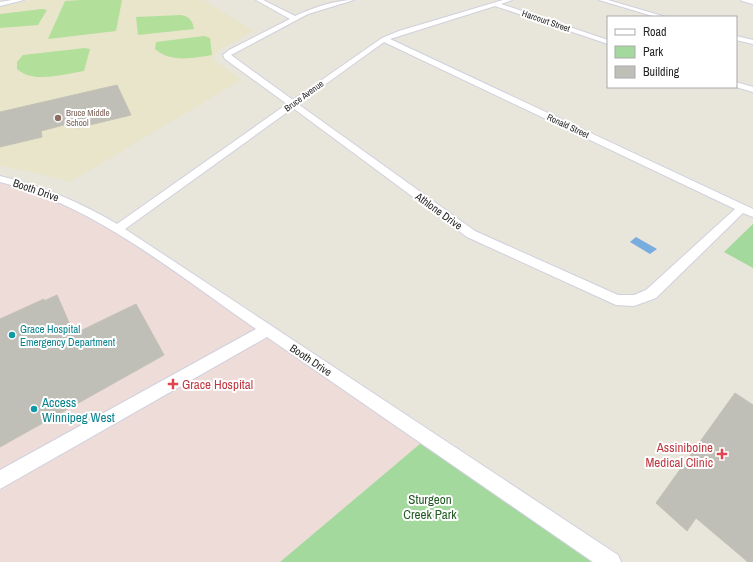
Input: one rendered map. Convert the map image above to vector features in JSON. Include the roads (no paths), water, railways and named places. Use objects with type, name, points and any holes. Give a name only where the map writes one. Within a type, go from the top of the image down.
[{"type":"street","points":[[0,4],[20,0]]},
{"type":"street","points":[[259,0],[294,18]]},
{"type":"street","name":"Athlone Drive","points":[[280,11],[292,13],[313,10],[351,0]]},
{"type":"street","name":"Harcourt Street","points":[[484,0],[607,42]]},
{"type":"street","name":"Bruce Avenue","points":[[117,229],[384,39],[401,32],[509,0]]},
{"type":"street","points":[[602,0],[659,16]]},
{"type":"street","points":[[744,0],[753,2]]},
{"type":"street","name":"Athlone Drive","points":[[313,10],[294,18],[231,51],[227,55],[230,60],[471,234],[616,300],[628,303],[641,300],[652,294],[742,208]]},
{"type":"street","points":[[737,38],[753,42]]},
{"type":"street","name":"Ronald Street","points":[[384,39],[753,213]]},
{"type":"street","points":[[737,84],[753,90]]},
{"type":"street","name":"Booth Drive","points":[[0,179],[33,187],[56,196],[117,229],[611,562]]},
{"type":"street","points":[[0,480],[266,330]]},
{"type":"water","points":[[636,237],[657,249],[650,254],[630,242]]},
{"type":"place","name":"Bruce Middle School","points":[[58,118]]},
{"type":"place","name":"Grace Hospital Emergency Department","points":[[12,335]]},
{"type":"place","name":"Grace Hospital","points":[[173,384]]},
{"type":"place","name":"Access Winnipeg West","points":[[34,409]]},
{"type":"place","name":"Assiniboine Medical Clinic","points":[[722,454]]},
{"type":"park label","name":"Sturgeon Creek Park","points":[[430,506]]}]
